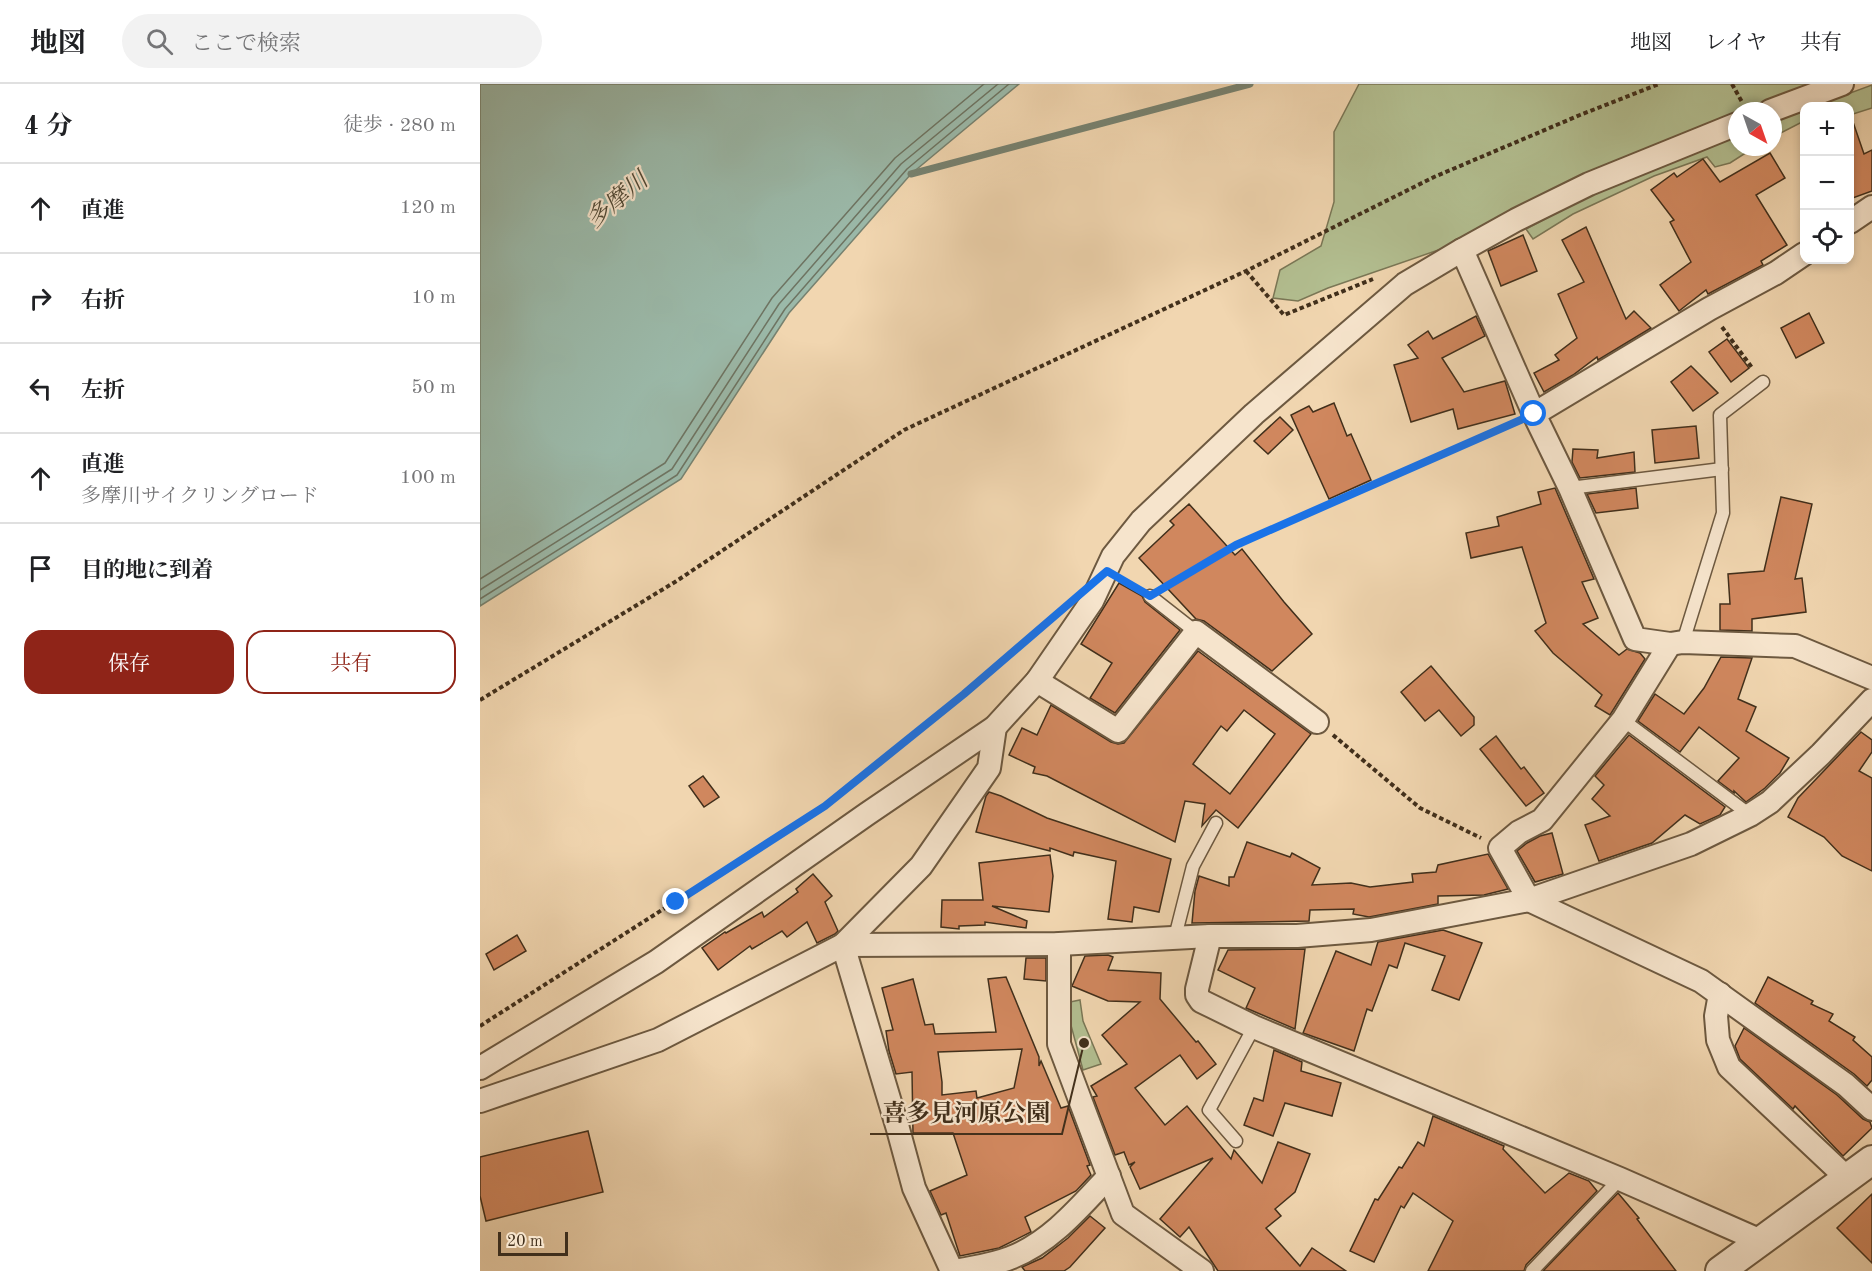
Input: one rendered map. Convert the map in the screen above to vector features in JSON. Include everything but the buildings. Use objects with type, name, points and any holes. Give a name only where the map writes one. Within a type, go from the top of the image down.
[{"type":"street","points":[[1782,106],[1842,84]]},
{"type":"street","points":[[480,1068],[656,962],[995,727],[1037,681],[1092,601],[1113,556],[1141,521],[1254,414],[1406,284],[1516,220],[1589,184],[1728,128]]},
{"type":"street","points":[[1854,219],[1872,207]]},
{"type":"street","points":[[1462,250],[1534,414],[1570,488],[1635,639],[1677,643],[1795,646],[1872,678]]},
{"type":"street","points":[[1534,414],[1709,309],[1776,273],[1800,257]]},
{"type":"street","points":[[1037,681],[1118,731],[1196,632],[1317,722]]},
{"type":"street","points":[[1677,643],[1623,720],[1542,820],[1519,832],[1500,848],[1529,900],[1701,981],[1846,1085],[1872,1110]]},
{"type":"street","points":[[843,945],[1059,944],[1175,937],[1297,936],[1371,930],[1529,900],[1691,844],[1750,815],[1770,802],[1821,754],[1872,700]]},
{"type":"street","points":[[480,1101],[658,1040],[843,945],[921,866],[989,768],[995,727]]},
{"type":"street","points":[[1210,936],[1197,995],[1201,1001],[1254,1027],[1620,1179],[1761,1241]]},
{"type":"street","points":[[1059,944],[1059,1044],[1123,1214],[1202,1271]]},
{"type":"street","points":[[843,945],[914,1188],[954,1271],[1011,1258],[1035,1245],[1071,1216],[1109,1176]]},
{"type":"street","points":[[1720,994],[1716,1016],[1718,1040],[1729,1066],[1865,1168],[1720,1271]]},
{"type":"lane","points":[[1677,643],[1723,513],[1720,415],[1762,382]]},
{"type":"lane","points":[[1570,488],[1722,469]]},
{"type":"lane","points":[[1150,596],[1196,632]]},
{"type":"lane","points":[[1623,720],[1750,815]]},
{"type":"lane","points":[[1175,937],[1193,866],[1216,823]]},
{"type":"lane","points":[[1236,1141],[1209,1110],[1254,1027]]},
{"type":"lane","points":[[1532,1271],[1620,1179]]},
{"type":"path","points":[[480,700],[675,582],[904,430],[1246,271],[1434,177],[1659,84]]},
{"type":"path","points":[[1732,84],[1742,102]]},
{"type":"path","points":[[1246,271],[1284,315],[1376,278]]},
{"type":"path","points":[[1709,309],[1762,382]]},
{"type":"path","points":[[1150,596],[1236,545],[1534,414]]},
{"type":"path","points":[[480,1026],[825,806],[964,694],[1053,618]]},
{"type":"path","points":[[1317,722],[1420,808],[1500,848]]},
{"type":"green space","points":[[1359,84],[1809,84],[1765,102],[1728,102],[1728,117],[1450,246],[1328,288],[1298,301],[1273,298],[1280,270],[1321,246],[1334,202],[1334,132]]},
{"type":"green space","points":[[1872,85],[1872,108],[1854,114],[1854,102],[1826,102]]},
{"type":"green space","points":[[1800,112],[1800,123],[1782,132],[1782,119]]},
{"type":"green space","points":[[1728,139],[1728,156],[1741,156],[1730,163],[1715,167],[1707,157],[1654,176],[1573,214],[1533,239],[1526,229],[1573,204],[1654,167]]},
{"type":"green space","points":[[1080,1000],[1083,1021],[1101,1064],[1083,1070],[1065,1003]]},
{"type":"water","name":"多摩川","points":[[480,84],[1019,84],[911,174],[789,313],[681,479],[480,606]]},
{"type":"waterway","points":[[911,174],[1250,84]]},
{"type":"place","name":"喜多見河原公園","points":[[1084,1043]]},
{"type":"route","points":[[676,902],[825,806],[964,694],[1107,571],[1150,596],[1236,545],[1534,414]]}]
